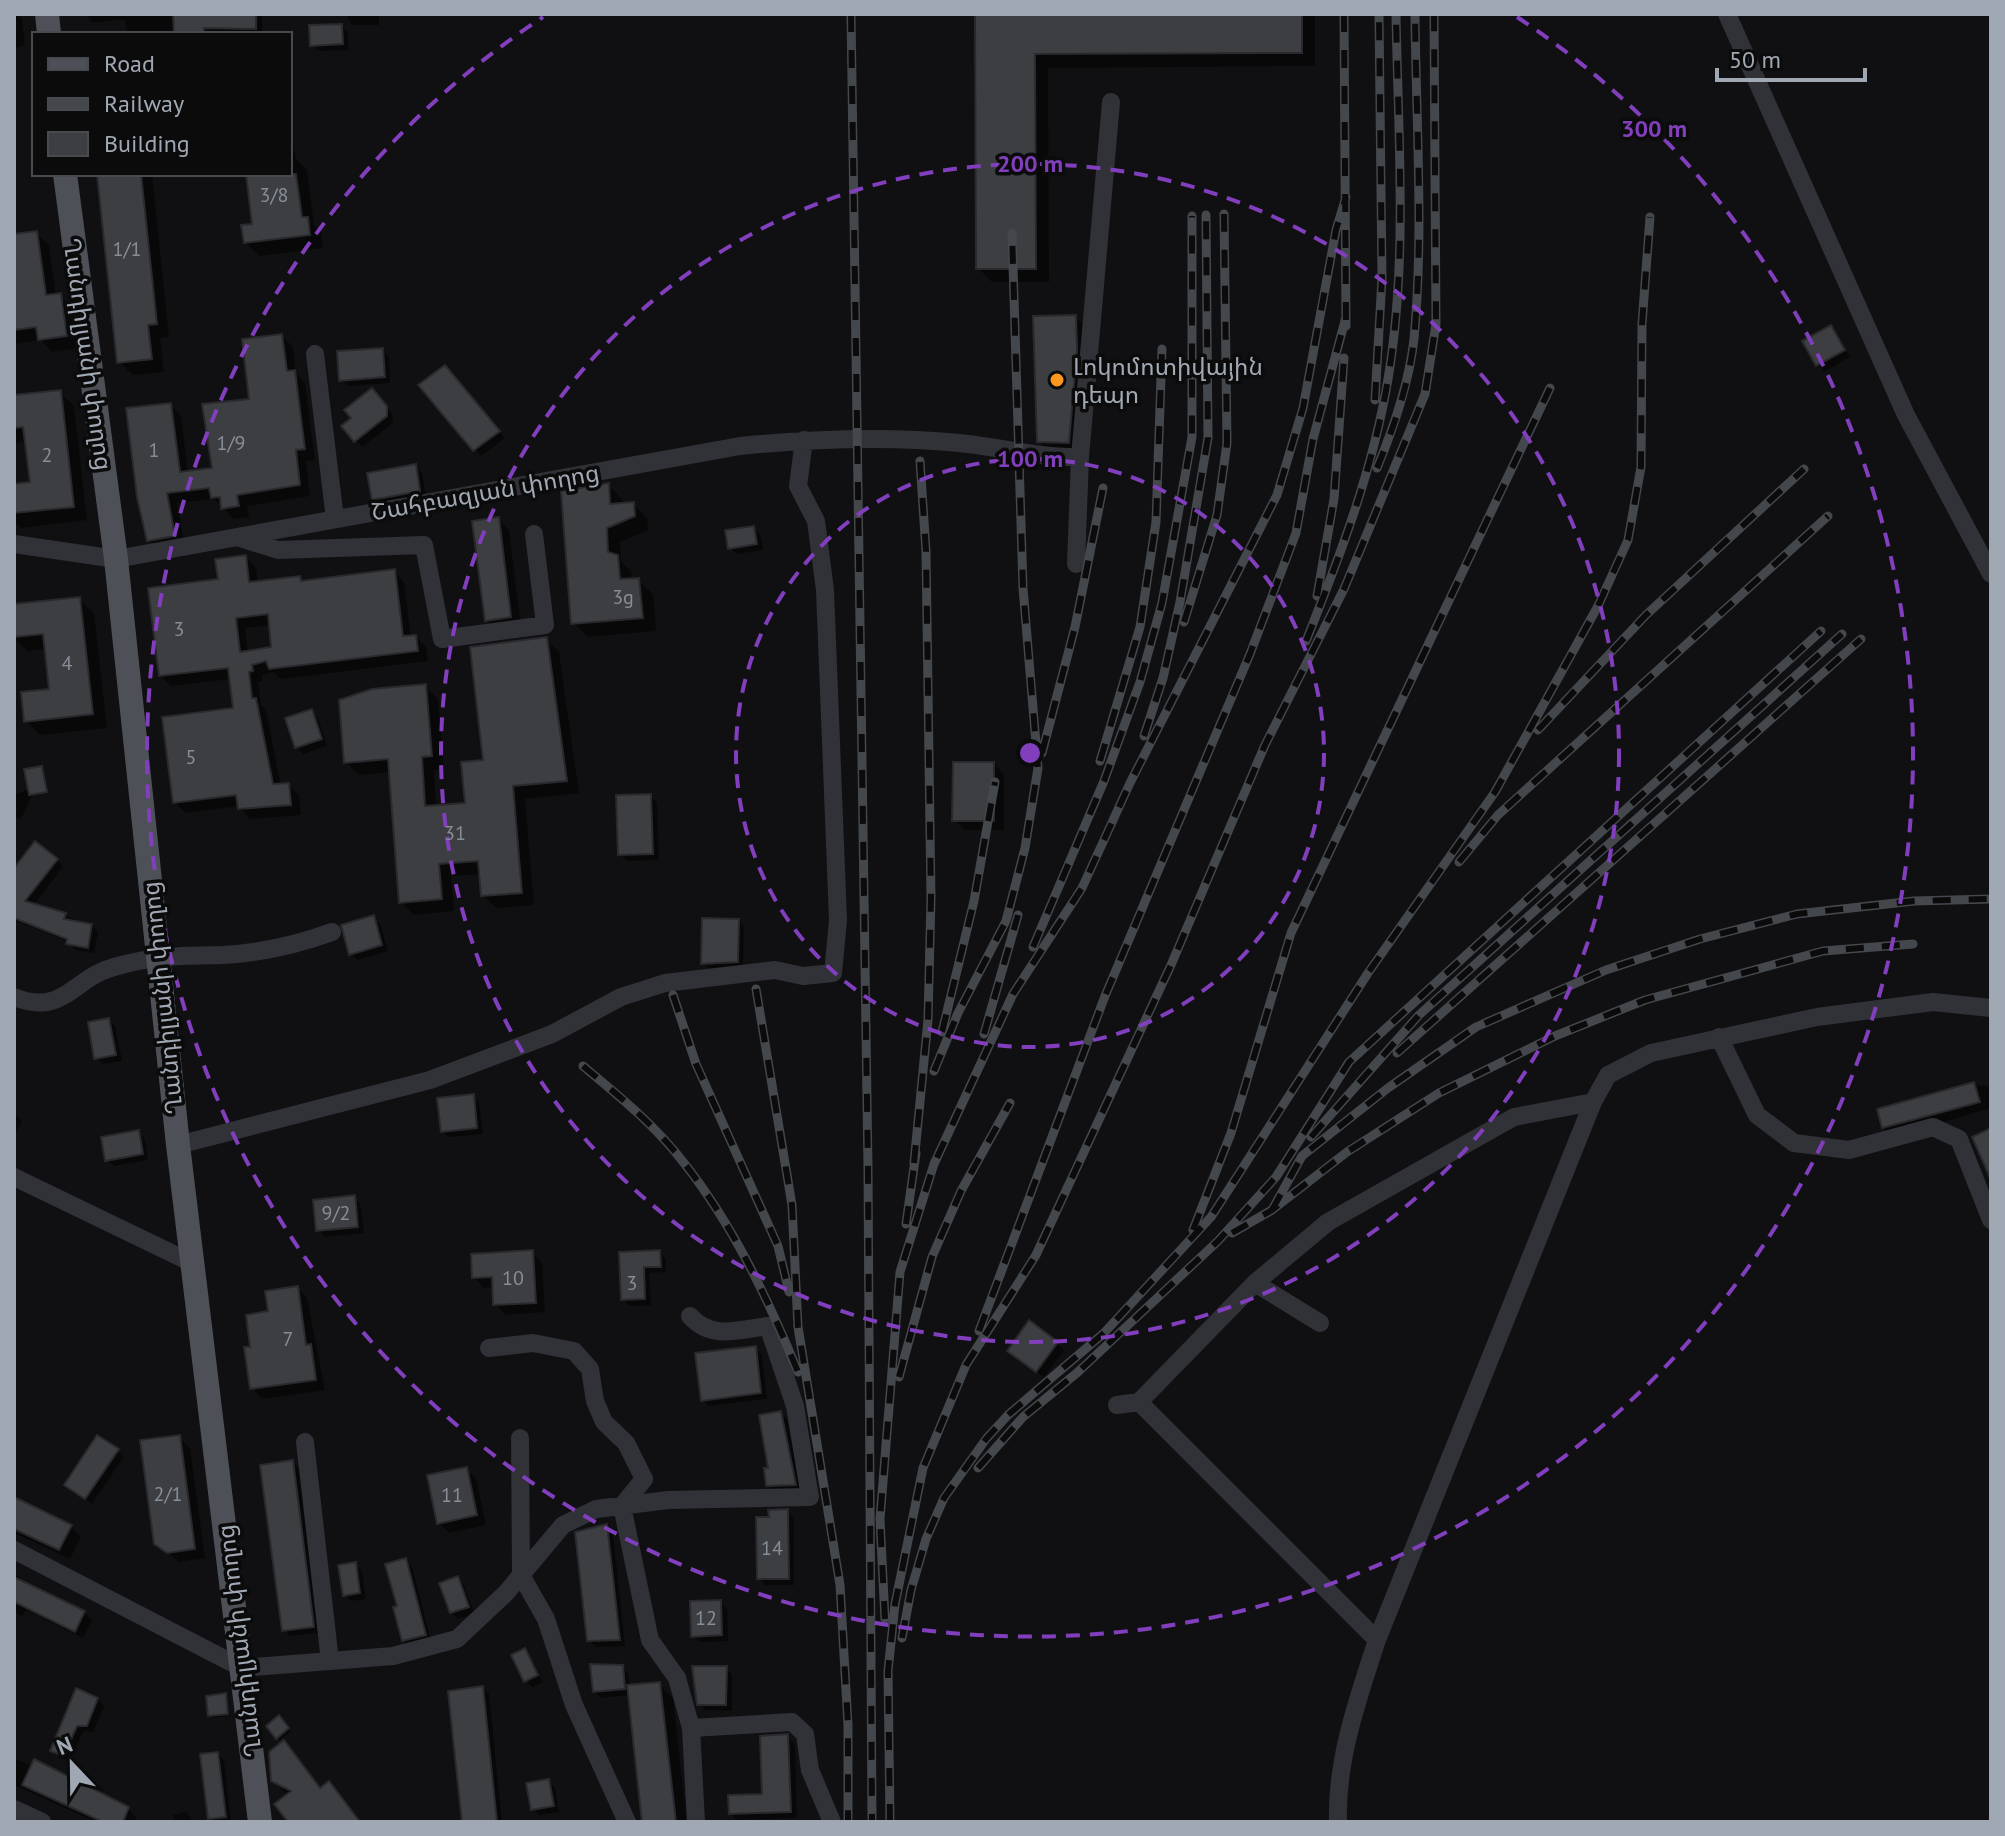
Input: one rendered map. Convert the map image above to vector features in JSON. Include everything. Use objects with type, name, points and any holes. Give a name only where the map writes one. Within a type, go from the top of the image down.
[{"type":"main road","name":"Ղանդիլյանի փողոց","points":[[65,176],[116,559],[178,1145],[260,1822]]},
{"type":"street","points":[[1727,14],[1906,415],[1991,574]]},
{"type":"street","points":[[1076,564],[1080,457],[1111,102]]},
{"type":"street","points":[[315,354],[335,519]]},
{"type":"street","points":[[178,1145],[430,1080],[552,1034],[621,997],[665,983],[775,970],[803,976],[833,973],[838,920],[825,590],[816,521],[798,486],[804,440]]},
{"type":"street","name":"Շահբազյան փողոց","points":[[14,544],[116,559],[740,446],[804,440],[958,443],[1057,458],[1080,457]]},
{"type":"street","points":[[237,537],[278,550],[424,545],[442,639],[545,625],[534,534]]},
{"type":"street","points":[[14,997],[35,1006],[61,997],[108,968],[157,955],[227,955],[308,940],[332,932]]},
{"type":"street","points":[[1338,1822],[1343,1762],[1358,1697],[1377,1640],[1593,1102],[1608,1075],[1651,1053],[1817,1017],[1933,1002],[1991,1008]]},
{"type":"street","points":[[1719,1037],[1757,1115],[1794,1143],[1849,1150],[1933,1127],[1959,1139],[1991,1220]]},
{"type":"street","points":[[1117,1405],[1139,1402],[1255,1283],[1328,1222],[1514,1117],[1593,1102]]},
{"type":"street","points":[[14,1177],[192,1263]]},
{"type":"street","points":[[1255,1283],[1320,1323]]},
{"type":"street","points":[[14,1550],[242,1668],[393,1656],[457,1639],[521,1575],[563,1525],[596,1509],[668,1500],[810,1497],[795,1406],[768,1326],[721,1333],[699,1326],[690,1316]]},
{"type":"street","points":[[489,1348],[533,1343],[560,1348],[574,1351],[590,1369],[595,1401],[604,1422],[626,1443],[644,1479],[622,1506]]},
{"type":"street","points":[[1139,1402],[1377,1640]]},
{"type":"street","points":[[520,1438],[521,1575],[546,1619],[574,1705],[627,1822]]},
{"type":"street","points":[[305,1442],[330,1661]]},
{"type":"street","points":[[622,1506],[650,1640],[677,1678],[691,1728],[696,1822]]},
{"type":"street","points":[[691,1728],[792,1722],[805,1734],[810,1770],[832,1822]]},
{"type":"street","points":[[14,1809],[42,1822]]},
{"type":"building","points":[[173,14],[256,14],[256,29],[204,28],[204,32],[174,32]]},
{"type":"building","points":[[975,14],[1302,14],[1302,53],[1035,54],[1036,269],[976,269]]},
{"type":"building","points":[[342,24],[343,44],[310,46],[309,25]]},
{"type":"building","points":[[296,174],[302,217],[308,217],[310,235],[244,243],[241,225],[252,224],[246,176]]},
{"type":"building","points":[[97,176],[141,176],[157,324],[148,325],[152,359],[117,363]]},
{"type":"building","points":[[37,231],[46,295],[61,293],[67,336],[38,340],[36,327],[14,330],[14,234]]},
{"type":"building","name":"Լոկոմոտիվային դեպո","points":[[1076,315],[1077,349],[1069,443],[1037,442],[1033,316]]},
{"type":"building","points":[[1831,325],[1845,350],[1816,366],[1802,341]]},
{"type":"building","points":[[282,334],[287,371],[295,370],[305,449],[296,450],[300,485],[237,495],[239,506],[221,509],[220,497],[211,498],[209,488],[167,493],[175,536],[147,541],[137,497],[126,408],[171,403],[180,472],[212,468],[202,404],[249,399],[242,339]]},
{"type":"building","points":[[383,348],[385,377],[339,381],[337,351]]},
{"type":"building","points":[[445,365],[500,431],[473,451],[418,385]]},
{"type":"building","points":[[372,388],[387,406],[387,416],[354,442],[341,426],[351,418],[344,410]]},
{"type":"building","points":[[61,390],[74,507],[14,513],[14,484],[30,482],[23,427],[14,428],[14,395]]},
{"type":"building","points":[[416,464],[420,491],[372,500],[367,473]]},
{"type":"building","points":[[609,483],[610,504],[634,502],[635,516],[607,528],[608,552],[618,555],[620,579],[639,578],[643,618],[571,624],[561,491]]},
{"type":"building","points":[[499,517],[511,617],[485,621],[472,521]]},
{"type":"building","points":[[754,526],[757,544],[728,549],[725,530]]},
{"type":"building","points":[[246,555],[249,582],[300,576],[301,581],[395,569],[403,636],[416,635],[418,651],[269,669],[266,661],[252,665],[253,671],[249,672],[252,698],[256,698],[273,784],[289,783],[291,805],[238,809],[236,795],[173,803],[162,717],[233,708],[228,668],[159,676],[148,588],[218,579],[215,559]],"holes":[[[268,614],[271,647],[240,652],[236,618]]]},
{"type":"building","points":[[80,597],[93,714],[24,722],[21,692],[49,689],[43,634],[14,637],[14,604]]},
{"type":"building","points":[[547,637],[567,781],[513,786],[522,893],[481,896],[478,861],[439,864],[442,899],[399,903],[388,759],[344,763],[339,700],[372,689],[426,684],[432,756],[422,757],[425,806],[465,803],[461,762],[483,760],[470,647]]},
{"type":"building","points":[[312,709],[322,739],[295,748],[285,718]]},
{"type":"building","points":[[953,762],[994,762],[994,821],[952,821]]},
{"type":"building","points":[[42,766],[47,792],[29,795],[24,769]]},
{"type":"building","points":[[651,794],[653,854],[618,855],[616,795]]},
{"type":"building","points":[[35,841],[58,859],[25,901],[66,913],[64,919],[92,924],[88,948],[66,944],[67,939],[14,918],[14,868]]},
{"type":"building","points":[[374,915],[382,945],[349,955],[341,925]]},
{"type":"building","points":[[702,918],[739,919],[738,962],[701,964]]},
{"type":"building","points":[[109,1018],[116,1055],[94,1059],[88,1022]]},
{"type":"building","points":[[1974,1082],[1980,1102],[1882,1128],[1877,1109]]},
{"type":"building","points":[[474,1094],[477,1128],[441,1132],[437,1098]]},
{"type":"building","points":[[1991,1128],[1991,1180],[1972,1137]]},
{"type":"building","points":[[139,1130],[143,1154],[105,1161],[101,1137]]},
{"type":"building","points":[[355,1195],[358,1227],[316,1231],[313,1200]]},
{"type":"building","points":[[533,1250],[536,1303],[493,1305],[492,1277],[472,1278],[471,1254]]},
{"type":"building","points":[[660,1250],[661,1267],[644,1267],[645,1299],[621,1300],[619,1252]]},
{"type":"building","points":[[298,1286],[306,1345],[311,1344],[316,1380],[250,1389],[244,1347],[250,1347],[246,1315],[268,1311],[265,1291]]},
{"type":"building","points":[[1029,1320],[1058,1342],[1036,1372],[1007,1351]]},
{"type":"building","points":[[756,1346],[761,1393],[701,1401],[695,1353]]},
{"type":"building","points":[[781,1411],[796,1485],[766,1486],[764,1468],[768,1468],[759,1415]]},
{"type":"building","points":[[97,1435],[119,1449],[85,1499],[64,1485]]},
{"type":"building","points":[[180,1435],[195,1549],[167,1553],[154,1544],[140,1440]]},
{"type":"building","points":[[293,1460],[314,1627],[282,1631],[260,1465]]},
{"type":"building","points":[[467,1467],[477,1515],[437,1524],[427,1475]]},
{"type":"building","points":[[14,1497],[72,1525],[59,1550],[14,1529]]},
{"type":"building","points":[[788,1509],[789,1579],[757,1579],[756,1517],[769,1517],[768,1510]]},
{"type":"building","points":[[607,1524],[620,1640],[587,1641],[575,1532]]},
{"type":"building","points":[[406,1558],[426,1635],[402,1641],[393,1607],[397,1606],[385,1564]]},
{"type":"building","points":[[356,1562],[360,1593],[343,1596],[338,1565]]},
{"type":"building","points":[[458,1576],[469,1607],[450,1613],[439,1583]]},
{"type":"building","points":[[14,1577],[85,1611],[75,1632],[14,1602]]},
{"type":"building","points":[[721,1600],[722,1635],[691,1637],[690,1601]]},
{"type":"building","points":[[525,1648],[538,1675],[524,1682],[511,1655]]},
{"type":"building","points":[[590,1664],[623,1665],[625,1689],[593,1692]]},
{"type":"building","points":[[692,1666],[727,1666],[726,1705],[697,1705]]},
{"type":"building","points":[[660,1682],[676,1822],[642,1822],[627,1685]]},
{"type":"building","points":[[483,1686],[497,1822],[462,1822],[448,1691]]},
{"type":"building","points":[[76,1688],[98,1698],[87,1726],[77,1726],[64,1756],[50,1751]]},
{"type":"building","points":[[226,1693],[228,1714],[208,1716],[206,1696]]},
{"type":"building","points":[[279,1715],[289,1728],[276,1739],[266,1726]]},
{"type":"building","points":[[788,1734],[791,1812],[729,1814],[728,1795],[762,1794],[760,1736]]},
{"type":"building","points":[[284,1740],[320,1788],[329,1781],[360,1822],[288,1822],[274,1804],[291,1791],[271,1781],[269,1752]]},
{"type":"building","points":[[218,1752],[226,1817],[208,1819],[200,1754]]},
{"type":"building","points":[[34,1759],[129,1807],[123,1822],[103,1822],[22,1785]]},
{"type":"building","points":[[549,1779],[554,1806],[531,1810],[526,1783]]},
{"type":"railway","points":[[851,14],[868,1168],[872,1822]]},
{"type":"railway","points":[[1344,14],[1346,326]]},
{"type":"railway","points":[[1375,400],[1382,278],[1379,14]]},
{"type":"railway","points":[[1306,641],[1343,545],[1364,479],[1388,379],[1400,243],[1396,14]]},
{"type":"railway","points":[[1377,468],[1400,405],[1414,339],[1419,218],[1415,14]]},
{"type":"railway","points":[[890,1822],[888,1671],[895,1604],[923,1468],[966,1365],[1036,1255],[1171,965],[1265,745],[1344,589],[1425,394],[1436,324],[1434,14]]},
{"type":"railway","points":[[885,1619],[880,1519],[900,1272],[934,1164],[1013,994],[1082,888],[1130,783],[1277,495],[1303,408],[1336,230],[1346,197]]},
{"type":"railway","points":[[1184,622],[1217,515],[1227,443],[1224,214]]},
{"type":"railway","points":[[1144,736],[1163,678],[1180,602],[1208,438],[1206,215]]},
{"type":"railway","points":[[1033,947],[1104,781],[1140,682],[1162,603],[1192,437],[1192,216]]},
{"type":"railway","points":[[902,1638],[911,1590],[926,1539],[944,1498],[986,1439],[1008,1415],[1104,1333],[1211,1217],[1368,973],[1495,792],[1598,606],[1628,540],[1641,467],[1642,324],[1650,217]]},
{"type":"railway","points":[[934,1071],[958,1013],[1006,921],[1025,848],[1038,768],[1023,588],[1012,233]]},
{"type":"railway","points":[[979,1331],[1105,996],[1250,654],[1296,533],[1313,439],[1346,317]]},
{"type":"railway","points":[[1100,761],[1140,627],[1156,522],[1162,349]]},
{"type":"railway","points":[[1317,596],[1334,499],[1344,358]]},
{"type":"railway","points":[[1193,1230],[1231,1133],[1291,933],[1550,388]]},
{"type":"railway","points":[[914,1163],[928,1020],[931,898],[926,551],[920,461]]},
{"type":"railway","points":[[1538,730],[1646,615],[1804,469]]},
{"type":"railway","points":[[1042,753],[1075,627],[1103,488]]},
{"type":"railway","points":[[1459,862],[1498,815],[1828,516]]},
{"type":"railway","points":[[978,1468],[1023,1417],[1078,1372],[1218,1241],[1276,1177],[1349,1062],[1821,631]]},
{"type":"railway","points":[[1311,1137],[1419,1015],[1842,634]]},
{"type":"railway","points":[[1397,1053],[1861,639]]},
{"type":"railway","points":[[942,1032],[974,901],[995,782]]},
{"type":"railway","points":[[1272,1210],[1302,1156],[1388,1088],[1476,1027],[1606,970],[1700,939],[1797,914],[1914,901],[1991,899]]},
{"type":"railway","points":[[984,1034],[1018,915]]},
{"type":"railway","points":[[1232,1233],[1272,1210],[1347,1152],[1439,1093],[1555,1036],[1645,1000],[1823,951],[1913,944]]},
{"type":"railway","points":[[756,989],[792,1205],[798,1327],[840,1585],[848,1725],[848,1822]]},
{"type":"railway","points":[[673,995],[696,1064],[778,1246],[789,1292]]},
{"type":"railway","points":[[583,1066],[649,1124],[702,1187],[748,1263],[798,1372]]},
{"type":"railway","points":[[899,1377],[932,1257],[961,1191],[1010,1103]]},
{"type":"railway","points":[[906,1224],[916,1153]]},
{"type":"place","name":"Լոկոմոտիվային դեպո","points":[[1057,380]]}]
